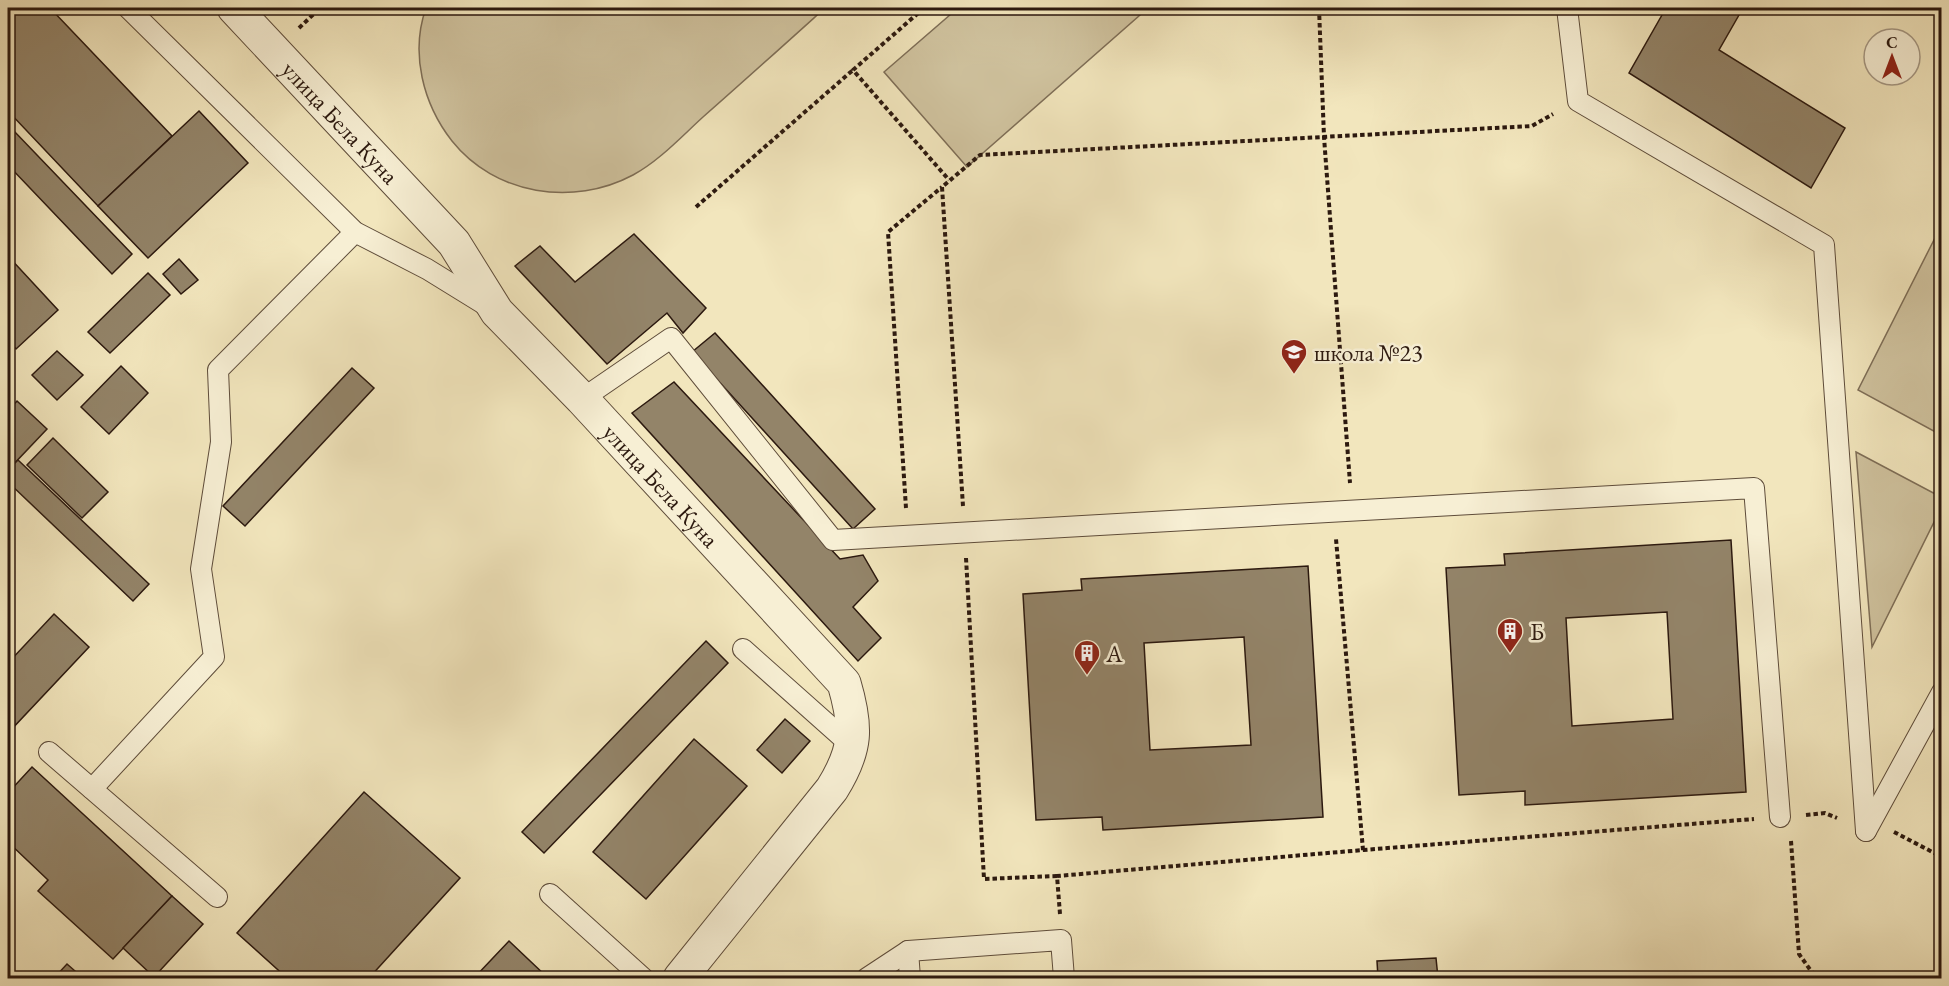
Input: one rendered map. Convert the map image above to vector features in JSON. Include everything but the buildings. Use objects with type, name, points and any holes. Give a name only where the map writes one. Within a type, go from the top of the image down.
[{"type":"street","name":"улица Бела Куна","points":[[247,12],[454,243],[497,312],[582,399],[844,682],[852,710],[852,746],[843,771],[832,789],[680,978]]},
{"type":"lane","points":[[128,8],[355,231],[427,269],[497,312]]},
{"type":"lane","points":[[1567,8],[1578,101],[1824,245],[1869,825]]},
{"type":"lane","points":[[92,789],[214,657],[201,569],[221,442],[218,370],[355,231]]},
{"type":"lane","points":[[582,399],[671,338],[833,540],[1754,488],[1784,816]]},
{"type":"lane","points":[[744,650],[852,746]]},
{"type":"lane","points":[[1869,825],[1941,692]]},
{"type":"lane","points":[[49,752],[217,897]]},
{"type":"lane","points":[[550,894],[643,978]]},
{"type":"lane","points":[[867,978],[908,951],[1061,940],[1064,978]]},
{"type":"lane","points":[[908,951],[910,978]]},
{"type":"path","points":[[696,207],[924,8]]},
{"type":"path","points":[[1319,8],[1324,138],[1352,510],[1336,533],[1363,850]]},
{"type":"path","points":[[853,70],[950,180]]},
{"type":"path","points":[[908,536],[888,232],[980,155],[1532,126],[1578,101]]},
{"type":"path","points":[[942,187],[984,879],[1058,876],[1825,813],[1869,825],[1941,857]]},
{"type":"path","points":[[1784,816],[1800,954],[1816,978]]},
{"type":"path","points":[[1058,876],[1061,940]]},
{"type":"shaded area","points":[[426,8],[825,8],[652,163],[633,175],[610,185],[585,191],[561,193],[512,184],[490,174],[452,141],[433,111],[422,78],[419,43]]},
{"type":"shaded area","points":[[958,8],[1148,8],[967,167],[884,72]]},
{"type":"shaded area","points":[[1941,226],[1942,435],[1858,390]]},
{"type":"shaded area","points":[[1856,452],[1941,497],[1941,508],[1872,647]]},
{"type":"place","name":"школа №23","points":[[1294,375]]},
{"type":"place","name":"Б","points":[[1510,654]]},
{"type":"place","name":"А","points":[[1087,676]]}]
